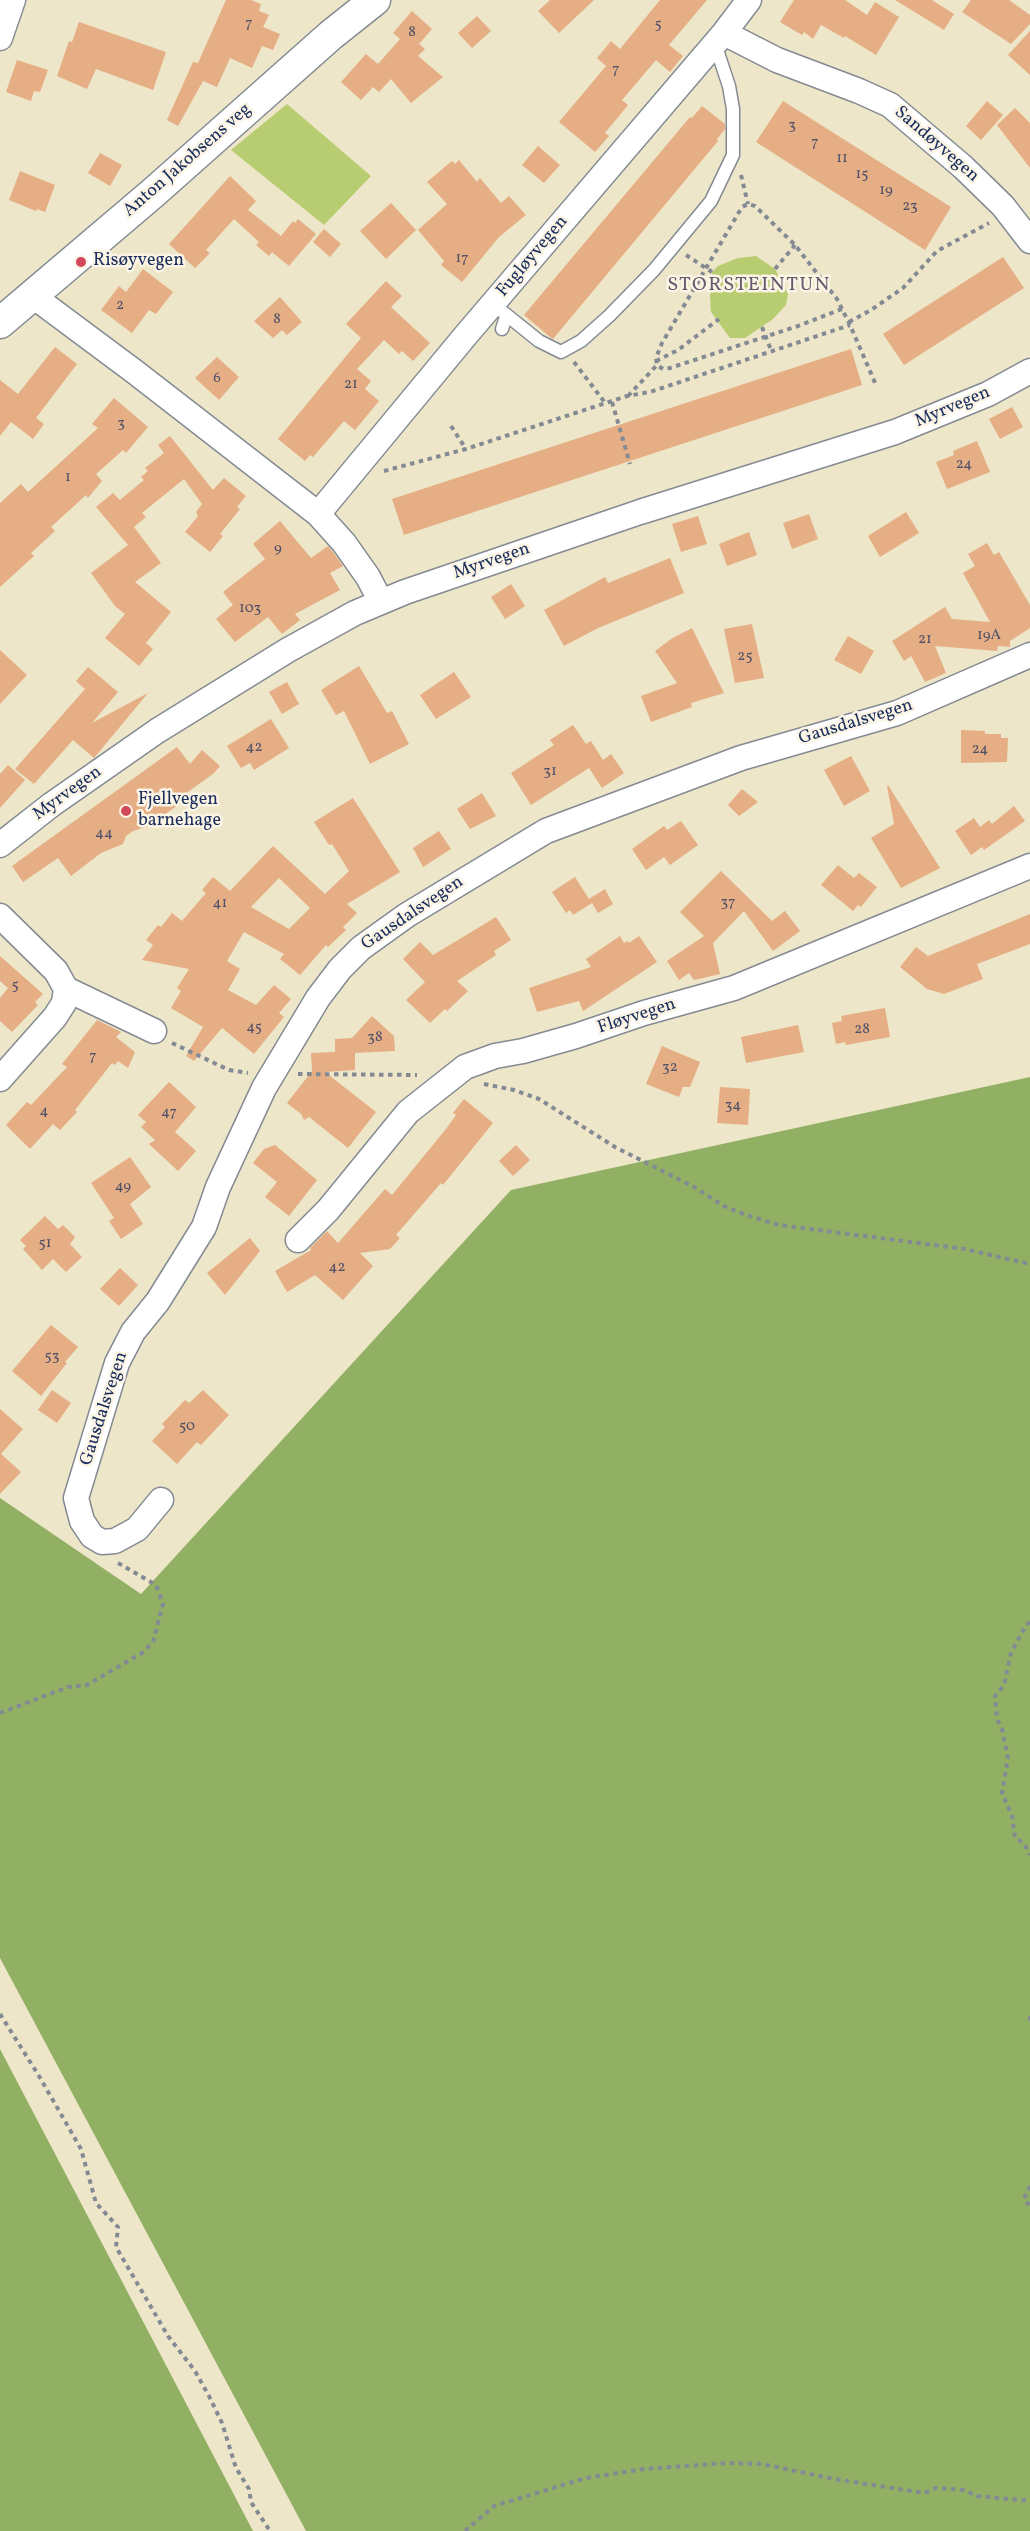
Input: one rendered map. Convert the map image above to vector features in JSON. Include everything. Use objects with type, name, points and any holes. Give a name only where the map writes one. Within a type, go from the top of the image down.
[{"type":"street","points":[[0,38],[13,0]]},
{"type":"street","name":"Anton Jakobsens veg","points":[[0,322],[375,0]]},
{"type":"street","name":"Fugløyvegen","points":[[318,514],[361,463],[500,310],[749,0]]},
{"type":"street","name":"Sandøyvegen","points":[[720,38],[860,90],[890,105],[949,154],[1010,214],[1030,241]]},
{"type":"street","points":[[33,296],[318,514],[344,543],[368,577],[381,602]]},
{"type":"street","name":"Myrvegen","points":[[0,845],[51,805],[157,731],[288,650],[355,613],[640,512],[895,432],[957,408],[1030,371]]},
{"type":"street","name":"Gausdalsvegen","points":[[161,1500],[137,1529],[115,1541],[102,1542],[92,1536],[82,1521],[76,1498],[117,1363],[133,1332],[158,1301],[204,1227],[218,1187],[272,1075],[318,998],[339,969],[361,948],[407,915],[546,831],[741,758],[897,713],[1030,655]]},
{"type":"street","name":"Fløyvegen","points":[[298,1240],[328,1210],[408,1112],[456,1073],[476,1061],[524,1051],[644,1013],[734,988],[1030,866]]},
{"type":"street","points":[[0,916],[56,971],[66,988],[154,1031]]},
{"type":"street","points":[[0,1079],[55,1017],[64,1003],[66,988]]},
{"type":"lane","points":[[500,310],[540,341],[561,352],[581,341],[609,316],[654,270],[711,201],[733,155],[733,109],[720,38]]},
{"type":"lane","points":[[500,310],[502,329]]},
{"type":"path","points":[[657,363],[662,343],[742,207],[748,204],[755,207],[795,245],[819,274],[850,323],[876,385]]},
{"type":"path","points":[[361,463],[381,472],[466,449],[627,396],[650,392],[850,323],[903,288],[938,251],[970,232],[1010,214]]},
{"type":"path","points":[[775,269],[795,245]]},
{"type":"path","points":[[673,247],[712,272]]},
{"type":"path","points":[[657,363],[670,368],[798,326],[842,309]]},
{"type":"path","points":[[627,396],[657,363],[701,334],[719,319]]},
{"type":"path","points":[[762,327],[771,350]]},
{"type":"path","points":[[566,349],[606,404]]},
{"type":"path","points":[[612,402],[630,464]]},
{"type":"path","points":[[451,426],[466,449]]},
{"type":"path","points":[[154,1031],[203,1059],[228,1070],[272,1075],[407,1077],[424,1074]]},
{"type":"path","points":[[456,1073],[469,1083],[514,1090],[539,1099],[615,1147],[694,1187],[724,1206],[746,1215],[780,1226],[965,1249],[1030,1264]]},
{"type":"path","points":[[0,1713],[68,1687],[87,1685],[142,1653],[153,1642],[164,1604],[156,1585],[116,1562]]},
{"type":"path","points":[[1030,1622],[1026,1625],[1011,1653],[1004,1685],[995,1696],[997,1719],[1002,1729],[1008,1758],[1002,1793],[1012,1816],[1015,1838],[1024,1843],[1030,1855]]},
{"type":"path","points":[[0,2014],[81,2149],[96,2203],[118,2227],[116,2247],[168,2336],[195,2371],[209,2396],[222,2423],[236,2468],[249,2489],[251,2502],[270,2531]]},
{"type":"path","points":[[1030,2016],[1030,2022]]},
{"type":"path","points":[[1030,2186],[1024,2199],[1030,2206]]},
{"type":"path","points":[[465,2531],[494,2506],[586,2478],[644,2469],[727,2463],[762,2464],[834,2479],[924,2493],[936,2488],[955,2489],[977,2496],[1030,2501]]},
{"type":"green space","points":[[287,104],[371,176],[324,225],[231,150]]},
{"type":"green space","points":[[756,256],[775,269],[788,294],[786,305],[773,319],[745,338],[730,338],[711,312],[712,272],[718,266],[738,258]]},
{"type":"green space","points":[[1030,1077],[1030,2531],[306,2531],[0,1958],[0,1498],[141,1594],[511,1190]]},
{"type":"green space","points":[[0,2049],[253,2531],[0,2531]]},
{"type":"building","points":[[226,0],[251,0],[261,4],[259,11],[269,15],[263,27],[280,34],[273,50],[262,46],[252,68],[230,58],[217,87],[203,81],[178,126],[167,120],[193,62],[198,63]]},
{"type":"building","points":[[550,0],[594,0],[559,33],[538,11]]},
{"type":"building","points":[[660,0],[707,0],[669,45],[683,56],[670,72],[656,60],[622,100],[628,105],[605,133],[609,136],[595,152],[559,122],[606,66],[597,58],[611,41],[620,49]]},
{"type":"building","points":[[794,0],[845,0],[867,15],[875,2],[899,17],[876,55],[845,36],[844,38],[821,25],[813,39],[804,32],[802,35],[780,22]]},
{"type":"building","points":[[895,0],[932,0],[954,14],[944,30]]},
{"type":"building","points":[[971,0],[1009,0],[1030,15],[1030,24],[1011,44],[962,12]]},
{"type":"building","points":[[412,11],[432,29],[419,44],[425,49],[418,56],[443,77],[411,103],[391,79],[379,92],[373,87],[361,100],[341,82],[366,54],[378,64],[400,39],[393,33]]},
{"type":"building","points":[[477,16],[491,31],[472,48],[458,33]]},
{"type":"building","points":[[79,22],[166,52],[153,90],[96,69],[87,89],[57,76],[69,41],[72,42]]},
{"type":"building","points":[[1030,31],[1030,75],[1008,55]]},
{"type":"building","points":[[17,60],[48,70],[40,92],[34,91],[31,101],[6,92]]},
{"type":"building","points":[[783,101],[951,207],[925,250],[756,142]]},
{"type":"building","points":[[987,101],[1003,115],[981,140],[966,126]]},
{"type":"building","points":[[702,106],[725,124],[725,129],[717,139],[718,141],[553,339],[524,315],[690,117],[692,118]]},
{"type":"building","points":[[1015,108],[1030,123],[1030,168],[997,125]]},
{"type":"building","points":[[538,146],[560,165],[544,183],[522,165]]},
{"type":"building","points":[[100,153],[122,165],[110,186],[88,173]]},
{"type":"building","points":[[459,160],[477,182],[480,178],[501,203],[509,196],[526,215],[499,237],[462,282],[441,265],[444,261],[418,230],[447,204],[427,182],[452,161],[455,164]]},
{"type":"building","points":[[20,171],[55,185],[45,212],[37,209],[36,211],[9,200]]},
{"type":"building","points":[[230,176],[256,201],[248,210],[281,236],[293,221],[295,223],[298,219],[316,234],[289,266],[272,252],[269,256],[256,245],[259,242],[234,219],[206,250],[210,253],[195,268],[169,244]]},
{"type":"building","points":[[391,203],[416,230],[386,259],[360,231]]},
{"type":"building","points":[[324,229],[341,244],[330,257],[313,242]]},
{"type":"building","points":[[1003,257],[1024,288],[904,365],[883,334]]},
{"type":"building","points":[[143,269],[173,292],[156,314],[149,310],[132,333],[101,310],[119,286],[126,292]]},
{"type":"building","points":[[386,281],[402,296],[391,307],[430,343],[413,361],[402,351],[399,354],[384,340],[357,369],[371,381],[365,389],[379,401],[355,430],[344,421],[313,457],[310,455],[305,461],[278,439],[361,338],[346,324]]},
{"type":"building","points":[[280,297],[302,322],[287,335],[282,330],[273,338],[254,321]]},
{"type":"building","points":[[55,347],[77,364],[36,418],[44,424],[33,439],[11,422],[0,436],[0,380],[18,394]]},
{"type":"building","points":[[851,349],[862,385],[404,535],[392,499]]},
{"type":"building","points":[[217,357],[239,377],[219,400],[195,378]]},
{"type":"building","points":[[114,398],[148,427],[126,453],[123,450],[96,474],[102,481],[88,498],[86,495],[51,527],[55,531],[31,553],[34,556],[0,587],[0,503],[21,484],[28,492],[98,428],[92,424]]},
{"type":"building","points":[[1012,407],[1023,427],[1000,439],[989,419]]},
{"type":"building","points":[[170,436],[213,490],[224,478],[246,496],[237,507],[240,509],[220,534],[223,536],[210,552],[185,532],[198,516],[196,512],[202,504],[184,479],[142,513],[146,517],[134,527],[161,563],[135,582],[171,612],[146,643],[153,649],[139,666],[105,638],[125,614],[115,606],[91,573],[128,545],[96,507],[113,493],[120,500],[144,480],[141,477],[148,471],[145,468],[164,453],[158,445]]},
{"type":"building","points":[[977,441],[990,472],[947,489],[936,462],[954,455],[953,451]]},
{"type":"building","points":[[906,512],[919,533],[880,557],[868,536]]},
{"type":"building","points":[[809,514],[818,539],[792,549],[783,523]]},
{"type":"building","points":[[698,516],[707,544],[681,552],[672,524]]},
{"type":"building","points":[[280,521],[311,558],[328,546],[343,566],[330,573],[340,590],[295,614],[300,620],[282,634],[268,617],[235,642],[216,619],[233,605],[223,592],[265,559],[253,544]]},
{"type":"building","points":[[749,532],[757,555],[727,566],[719,544]]},
{"type":"building","points":[[987,543],[994,555],[999,552],[1030,605],[1030,628],[1010,641],[1010,647],[998,646],[997,651],[935,646],[946,673],[925,682],[911,656],[904,661],[892,641],[945,607],[952,619],[990,622],[963,573],[975,566],[968,554]]},
{"type":"building","points":[[670,558],[684,593],[598,628],[564,646],[544,610],[605,577],[608,583]]},
{"type":"building","points":[[511,584],[525,606],[505,619],[491,597]]},
{"type":"building","points":[[752,624],[764,678],[735,683],[724,629]]},
{"type":"building","points":[[692,628],[724,693],[691,703],[692,707],[651,722],[641,696],[677,683],[655,651]]},
{"type":"building","points":[[848,636],[874,651],[861,674],[834,660]]},
{"type":"building","points":[[0,650],[27,675],[0,704]]},
{"type":"building","points":[[359,666],[387,713],[392,711],[409,744],[370,764],[344,711],[336,715],[321,690]]},
{"type":"building","points":[[88,667],[118,692],[92,723],[148,693],[94,758],[73,740],[34,784],[15,769],[85,689],[76,681]]},
{"type":"building","points":[[454,672],[471,697],[436,719],[420,695]]},
{"type":"building","points":[[287,682],[299,704],[282,714],[269,692]]},
{"type":"building","points":[[271,719],[289,748],[254,770],[250,763],[241,768],[227,746]]},
{"type":"building","points":[[573,725],[586,744],[591,741],[603,760],[611,754],[624,773],[602,788],[589,768],[531,805],[511,773],[554,745],[550,740]]},
{"type":"building","points":[[961,730],[985,731],[985,734],[1001,734],[1001,738],[1008,738],[1007,762],[961,763]]},
{"type":"building","points":[[177,747],[190,764],[202,750],[220,766],[213,774],[185,794],[188,798],[161,817],[158,823],[133,831],[126,836],[123,844],[101,853],[71,876],[58,858],[23,882],[12,866]]},
{"type":"building","points":[[851,756],[870,791],[844,806],[824,770]]},
{"type":"building","points":[[8,765],[25,780],[0,808],[0,774]]},
{"type":"building","points":[[888,785],[940,868],[901,888],[871,838],[894,824]]},
{"type":"building","points":[[742,789],[758,802],[739,816],[728,805]]},
{"type":"building","points":[[482,793],[496,816],[470,829],[457,809]]},
{"type":"building","points":[[353,798],[400,872],[347,904],[357,913],[343,927],[346,930],[328,947],[326,945],[300,975],[280,959],[284,954],[244,932],[227,961],[240,969],[228,990],[256,1005],[274,985],[291,999],[279,1013],[284,1017],[254,1054],[222,1028],[194,1061],[186,1056],[203,1027],[171,1008],[181,991],[177,988],[189,969],[142,960],[153,945],[146,940],[172,913],[182,921],[206,893],[202,890],[213,877],[230,891],[273,846],[325,894],[349,871],[332,844],[329,845],[314,822]],"holes":[[[279,878],[310,908],[289,929],[251,907]]]},
{"type":"building","points":[[1014,806],[1025,821],[984,850],[982,847],[971,855],[955,831],[974,818],[980,827],[989,820],[992,824]]},
{"type":"building","points":[[681,821],[698,845],[670,865],[664,857],[646,870],[632,849],[664,826],[667,830]]},
{"type":"building","points":[[439,831],[451,849],[423,867],[413,848]]},
{"type":"building","points":[[838,865],[854,878],[859,873],[877,887],[861,907],[858,905],[853,911],[821,885]]},
{"type":"building","points":[[721,871],[772,921],[785,911],[800,931],[773,951],[744,911],[713,943],[720,974],[694,980],[689,973],[679,980],[667,961],[704,936],[680,912]]},
{"type":"building","points":[[575,877],[589,899],[605,889],[613,904],[598,913],[592,903],[573,915],[570,910],[566,913],[552,892]]},
{"type":"building","points":[[1030,914],[1030,944],[977,964],[983,979],[944,994],[927,989],[900,967],[916,947],[928,956]]},
{"type":"building","points":[[496,917],[511,940],[494,951],[496,955],[457,981],[468,991],[430,1023],[406,1000],[425,982],[403,959],[420,942],[433,955]]},
{"type":"building","points":[[620,936],[624,943],[628,941],[629,943],[639,936],[657,962],[583,1011],[579,1001],[537,1012],[529,988],[591,967],[586,959]]},
{"type":"building","points":[[0,956],[43,994],[35,1002],[38,1005],[12,1032],[0,1021],[0,998],[8,988],[0,981]]},
{"type":"building","points":[[885,1008],[890,1037],[846,1045],[845,1042],[836,1044],[832,1023],[842,1021],[841,1016]]},
{"type":"building","points":[[372,1016],[394,1036],[395,1051],[355,1053],[355,1070],[325,1072],[376,1112],[348,1148],[309,1117],[304,1120],[301,1114],[287,1103],[312,1071],[311,1053],[335,1052],[335,1039],[352,1038]]},
{"type":"building","points":[[97,1020],[121,1032],[116,1037],[135,1052],[128,1068],[118,1061],[115,1065],[112,1063],[75,1110],[77,1112],[60,1130],[53,1124],[30,1149],[6,1125],[27,1102],[31,1105],[67,1067],[62,1064]]},
{"type":"building","points":[[798,1025],[804,1052],[746,1063],[741,1037]]},
{"type":"building","points":[[662,1046],[700,1062],[690,1087],[683,1087],[679,1097],[646,1084]]},
{"type":"building","points":[[169,1082],[196,1107],[175,1132],[196,1151],[178,1171],[149,1144],[155,1140],[141,1127],[146,1122],[138,1115]]},
{"type":"building","points":[[720,1087],[750,1089],[748,1125],[717,1123]]},
{"type":"building","points":[[464,1099],[493,1123],[443,1185],[441,1183],[396,1235],[400,1238],[390,1249],[360,1253],[373,1266],[343,1300],[315,1275],[287,1292],[275,1271],[311,1250],[310,1248],[327,1231],[338,1243],[385,1189],[392,1195],[446,1129],[456,1115],[453,1113]]},
{"type":"building","points":[[275,1145],[317,1180],[289,1216],[265,1197],[277,1182],[253,1163],[264,1149]]},
{"type":"building","points":[[516,1145],[530,1160],[513,1176],[499,1161]]},
{"type":"building","points":[[130,1157],[151,1187],[130,1204],[143,1224],[121,1239],[109,1221],[114,1218],[91,1183]]},
{"type":"building","points":[[45,1216],[58,1229],[63,1225],[75,1237],[70,1244],[82,1257],[66,1272],[53,1259],[42,1270],[23,1249],[26,1246],[20,1240]]},
{"type":"building","points":[[250,1238],[260,1251],[225,1295],[207,1273]]},
{"type":"building","points":[[120,1268],[138,1285],[119,1306],[100,1289]]},
{"type":"building","points":[[51,1325],[78,1347],[41,1396],[12,1371]]},
{"type":"building","points":[[52,1390],[71,1403],[57,1423],[38,1410]]},
{"type":"building","points":[[203,1390],[229,1415],[201,1445],[197,1442],[177,1464],[152,1441],[165,1427],[162,1424],[185,1400],[189,1403]]},
{"type":"building","points":[[0,1409],[23,1429],[1,1454],[21,1472],[0,1494]]},
{"type":"place","name":"Risøyvegen","points":[[81,262]]},
{"type":"place","name":"Fjellvegen barnehage","points":[[126,811]]},
{"type":"district","name":"STORSTEINTUN","points":[[749,286]]}]
